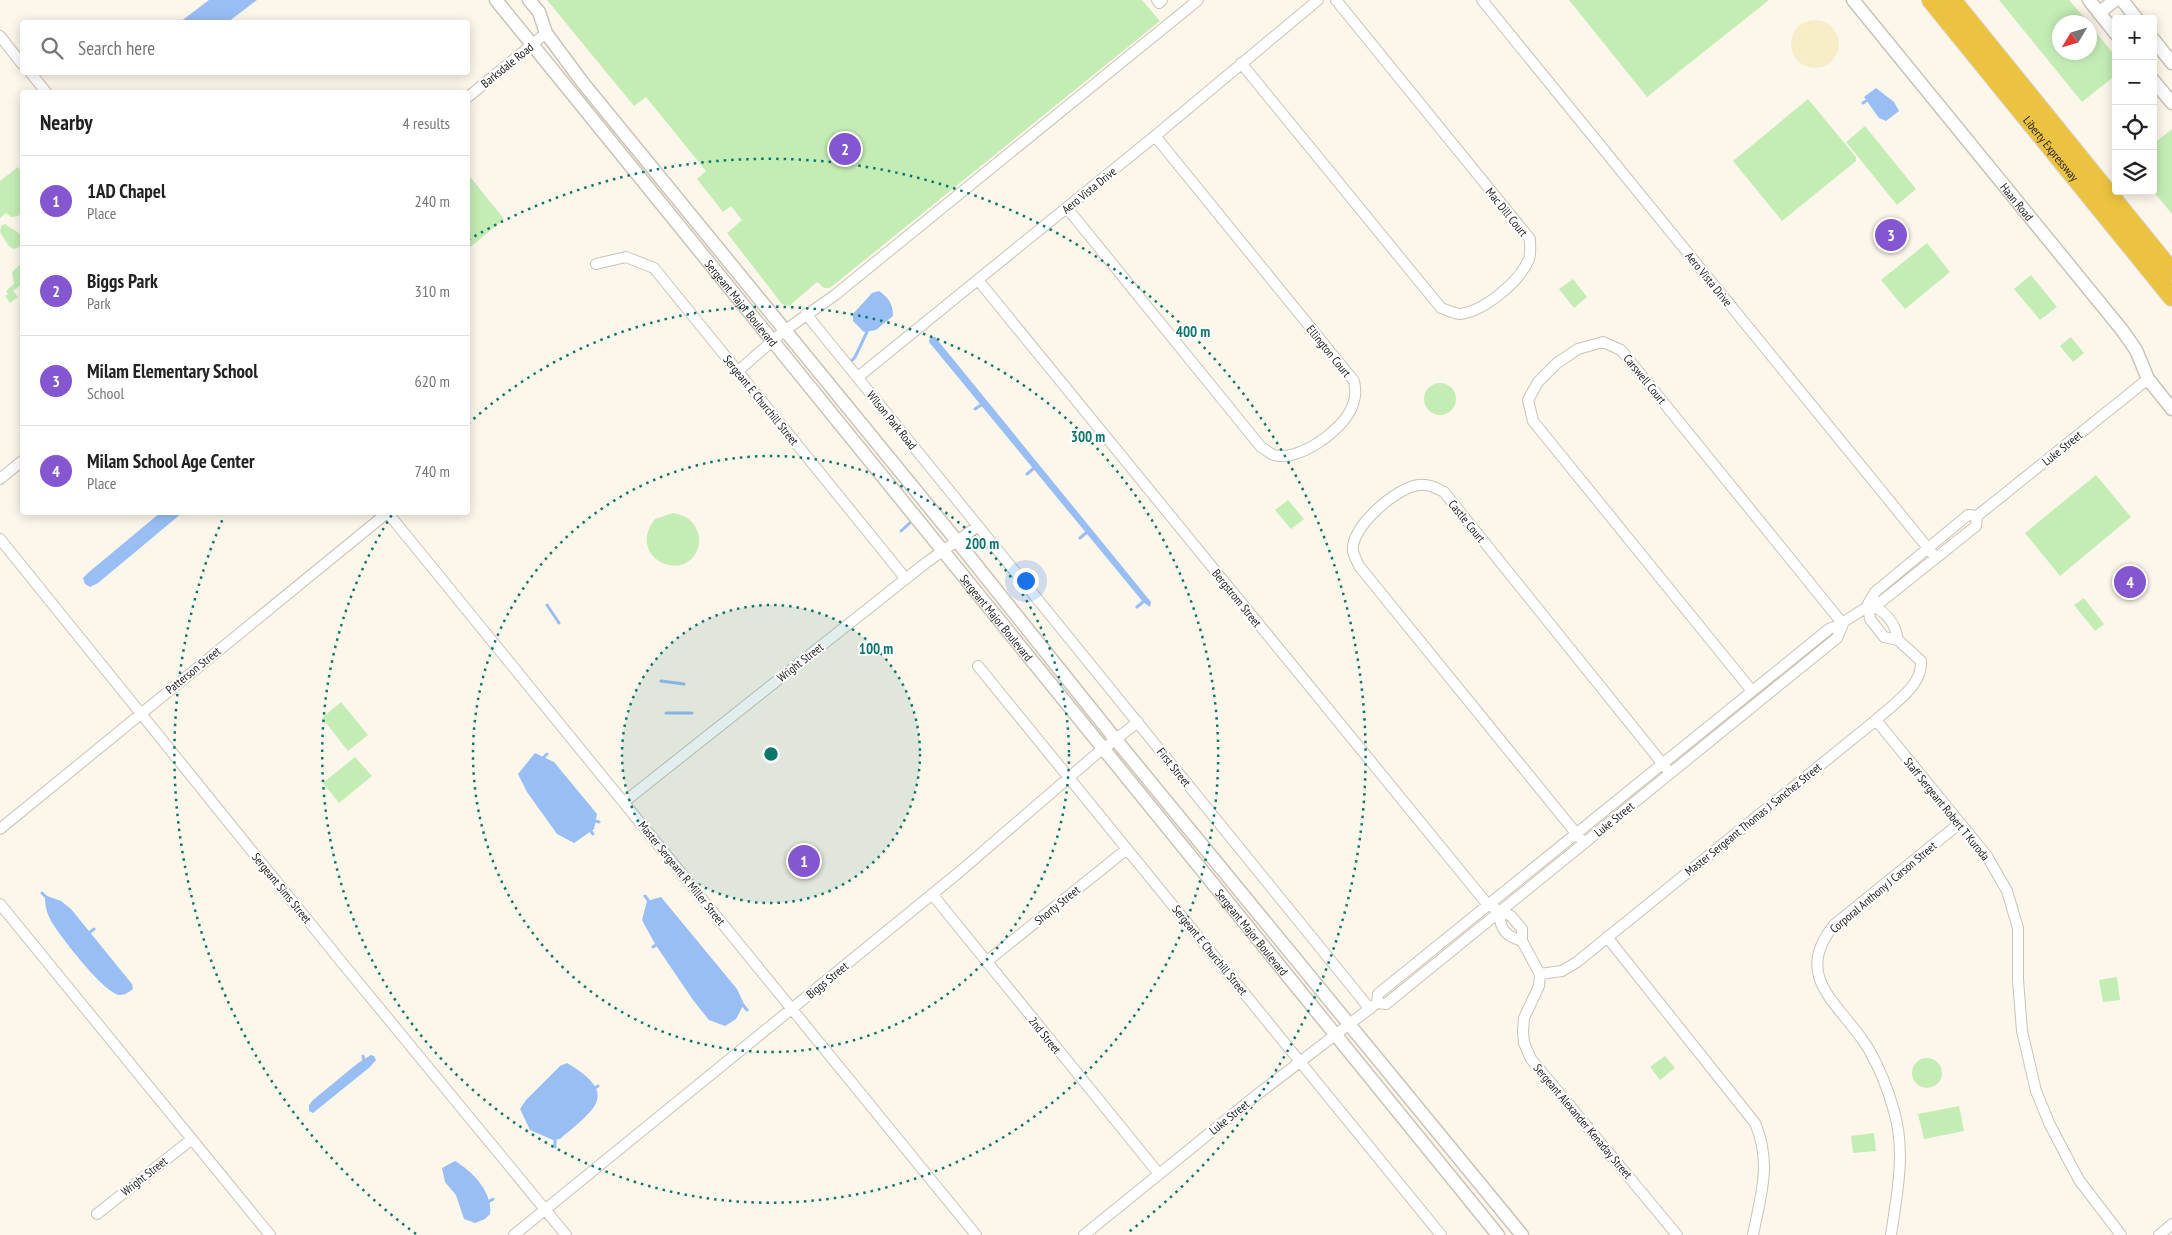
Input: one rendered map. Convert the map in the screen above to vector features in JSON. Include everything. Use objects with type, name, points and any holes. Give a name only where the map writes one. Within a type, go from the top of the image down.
[{"type":"highway","name":"Liberty Expressway","points":[[1931,0],[2172,297]]},
{"type":"highway","name":"Liberty Expressway","points":[[1952,0],[2172,272]]},
{"type":"street","name":"Sergeant Major Boulevard","points":[[496,0],[1498,1235]]},
{"type":"street","name":"Sergeant Major Boulevard","points":[[529,0],[539,12],[546,33],[583,83],[957,541],[1116,740],[1522,1235]]},
{"type":"street","points":[[1157,0],[1159,3],[1162,0]]},
{"type":"street","points":[[738,372],[784,331],[835,295],[1198,0]]},
{"type":"street","name":"Aero Vista Drive","points":[[858,377],[1155,136],[1318,0]]},
{"type":"street","name":"Mac Dill Court","points":[[1241,63],[1441,308],[1459,314],[1481,306],[1501,293],[1519,275],[1530,257],[1530,239],[1336,0]]},
{"type":"street","name":"Aero Vista Drive","points":[[1482,0],[1936,558]]},
{"type":"street","name":"Haan Road","points":[[1853,0],[2122,330],[2136,350],[2148,379],[2172,409]]},
{"type":"street","points":[[2089,0],[2112,29]]},
{"type":"street","points":[[2100,13],[2115,0]]},
{"type":"street","points":[[2122,0],[2134,15]]},
{"type":"street","name":"Barksdale Road","points":[[470,95],[546,33]]},
{"type":"street","points":[[0,36],[20,61]]},
{"type":"street","points":[[2157,44],[2172,63]]},
{"type":"street","points":[[32,75],[44,90]]},
{"type":"street","points":[[2157,85],[2172,103]]},
{"type":"street","name":"Ellington Court","points":[[1066,208],[1262,447],[1274,455],[1292,456],[1326,437],[1351,409],[1356,393],[1354,381],[1155,136]]},
{"type":"street","name":"Sergeant E Churchill Street","points":[[596,264],[626,258],[654,268],[906,578]]},
{"type":"street","name":"Bergstrom Street","points":[[978,280],[1488,905],[1499,912]]},
{"type":"street","name":"Wilson Park Road","points":[[806,314],[978,526]]},
{"type":"street","name":"Carswell Court","points":[[1752,691],[1533,421],[1528,400],[1538,382],[1557,363],[1578,349],[1603,342],[1621,350],[1843,624]]},
{"type":"street","name":"Luke Street","points":[[1373,1006],[1378,994],[1829,629],[1843,624],[1868,604],[1875,592],[1968,515],[1977,516],[2148,379]]},
{"type":"street","points":[[0,479],[20,462]]},
{"type":"street","name":"Castle Court","points":[[1584,843],[1359,566],[1353,550],[1358,533],[1368,519],[1382,505],[1417,485],[1433,486],[1444,492],[1670,773]]},
{"type":"street","name":"Patterson Street","points":[[0,829],[385,515]]},
{"type":"street","name":"Master Sergeant R Miller Street","points":[[389,515],[976,1235]]},
{"type":"street","name":"Luke Street","points":[[1868,604],[1882,600],[1976,526],[1977,516]]},
{"type":"street","name":"Wright Street","points":[[624,802],[906,578],[978,526]]},
{"type":"street","name":"First Street","points":[[978,526],[1373,1006]]},
{"type":"street","name":"Sergeant Sims Street","points":[[0,538],[334,952],[566,1235]]},
{"type":"street","name":"Master Sergeant Thomas J Sanchez Street","points":[[1540,974],[1562,971],[1577,962],[1876,720],[1913,685],[1920,675],[1921,661],[1898,640],[1884,636],[1870,619],[1868,604],[1882,609],[1896,627],[1898,640]]},
{"type":"street","name":"Luke Street","points":[[1084,1235],[1335,1033],[1373,1006],[1386,1004],[1837,638],[1843,624]]},
{"type":"street","name":"Sergeant E Churchill Street","points":[[978,666],[1441,1235]]},
{"type":"street","name":"Staff Sergeant Robert T Kuroda","points":[[1876,720],[1987,856],[2007,891],[2014,909],[2018,928],[2018,980],[2022,1032],[2036,1091],[2050,1125],[2079,1180],[2121,1235]]},
{"type":"street","name":"Biggs Street","points":[[514,1235],[932,894],[1138,722]]},
{"type":"street","name":"Corporal Anthony J Carson Street","points":[[1890,1235],[1900,1178],[1900,1147],[1895,1113],[1884,1080],[1867,1047],[1825,992],[1816,972],[1817,954],[1823,938],[1834,925],[1960,823]]},
{"type":"street","name":"Shorty Street","points":[[986,962],[1127,849]]},
{"type":"street","name":"2nd Street","points":[[932,894],[1159,1174]]},
{"type":"street","points":[[0,904],[270,1235]]},
{"type":"street","points":[[1499,912],[1511,916],[1522,929],[1522,942],[1540,974]]},
{"type":"street","points":[[1607,938],[1755,1123],[1763,1143],[1765,1168],[1754,1235]]},
{"type":"street","name":"Sergeant Alexander Kenaday Street","points":[[1540,974],[1539,986],[1524,1018],[1524,1043],[1531,1059],[1677,1235]]},
{"type":"street","name":"Wright Street","points":[[97,1214],[192,1139]]},
{"type":"street","points":[[2159,1235],[2172,1224]]},
{"type":"green space","points":[[547,0],[1142,0],[1160,21],[830,288],[824,288],[817,282],[789,306],[782,304],[727,233],[742,220],[731,206],[723,212],[697,179],[706,171],[646,97],[634,106]]},
{"type":"green space","points":[[1569,0],[1769,0],[1647,97]]},
{"type":"green space","points":[[1999,0],[2069,0],[2082,15],[2052,15],[2052,60],[2097,60],[2097,34],[2112,52],[2112,78],[2082,102]]},
{"type":"green space","points":[[1808,99],[1856,157],[1856,161],[1782,221],[1733,161]]},
{"type":"green space","points":[[1865,126],[1916,189],[1897,205],[1846,142]]},
{"type":"green space","points":[[2172,129],[2172,214],[2156,195],[2157,141]]},
{"type":"green space","points":[[18,167],[20,170],[20,214],[18,216],[11,217],[6,213],[0,218],[0,181]]},
{"type":"green space","points":[[470,176],[504,219],[470,247]]},
{"type":"green space","points":[[5,224],[20,234],[20,247],[13,249],[8,245],[0,232],[1,226]]},
{"type":"green space","points":[[1927,243],[1950,272],[1905,309],[1881,280]]},
{"type":"green space","points":[[20,265],[20,286],[13,291],[18,297],[10,303],[5,296],[8,294],[6,291],[14,284],[12,272]]},
{"type":"green space","points":[[2031,275],[2057,307],[2040,320],[2014,289]]},
{"type":"green space","points":[[1573,279],[1587,297],[1574,308],[1559,289]]},
{"type":"green space","points":[[2071,337],[2084,353],[2073,362],[2060,346]]},
{"type":"green space","points":[[1440,383],[1451,388],[1456,399],[1451,410],[1440,415],[1429,410],[1424,399],[1429,388]]},
{"type":"green space","points":[[2096,475],[2131,517],[2060,576],[2025,533]]},
{"type":"green space","points":[[1288,500],[1304,519],[1291,529],[1275,510]]},
{"type":"green space","points":[[673,513],[691,521],[699,535],[699,540],[698,548],[691,559],[682,565],[671,566],[660,562],[652,555],[647,545],[648,533],[655,519]]},
{"type":"green space","points":[[2084,598],[2104,624],[2095,631],[2074,605]]},
{"type":"green space","points":[[341,702],[368,735],[348,751],[322,718]]},
{"type":"green space","points":[[355,757],[372,776],[339,803],[323,783]]},
{"type":"green space","points":[[2117,977],[2120,1000],[2103,1002],[2099,980]]},
{"type":"green space","points":[[1665,1056],[1675,1068],[1660,1080],[1650,1067]]},
{"type":"green space","points":[[1927,1058],[1933,1059],[1941,1067],[1941,1079],[1933,1087],[1927,1088],[1921,1087],[1913,1079],[1912,1073],[1913,1067],[1921,1059]]},
{"type":"green space","points":[[1959,1106],[1964,1131],[1924,1139],[1918,1114]]},
{"type":"green space","points":[[1874,1133],[1876,1151],[1853,1153],[1851,1136]]},
{"type":"sand","points":[[1815,20],[1824,22],[1832,27],[1837,35],[1839,44],[1837,53],[1832,61],[1824,66],[1815,68],[1806,66],[1798,61],[1793,53],[1791,44],[1793,35],[1798,27],[1806,22]]},
{"type":"water","points":[[209,0],[257,0],[231,20],[183,20]]},
{"type":"water","points":[[1876,88],[1894,102],[1899,111],[1886,121],[1879,118],[1864,97]]},
{"type":"water","points":[[879,291],[890,302],[893,316],[876,330],[864,332],[853,321],[853,314],[872,293]]},
{"type":"water","points":[[930,337],[935,337],[1151,602],[1150,607],[1143,602],[929,342]]},
{"type":"water","points":[[158,515],[180,515],[98,583],[90,587],[85,584],[83,578]]},
{"type":"water","points":[[535,753],[554,762],[597,814],[594,829],[574,843],[557,834],[527,792],[518,774]]},
{"type":"water","points":[[47,896],[61,901],[71,909],[132,984],[133,989],[119,995],[112,992],[93,974],[72,950],[48,916],[45,898]]},
{"type":"water","points":[[661,897],[737,989],[744,1004],[736,1019],[725,1026],[709,1020],[693,1000],[655,944],[642,920],[647,901]]},
{"type":"water","points":[[371,1055],[376,1060],[370,1067],[313,1113],[309,1111],[309,1105],[313,1100],[358,1063]]},
{"type":"water","points":[[567,1063],[584,1074],[593,1084],[597,1093],[596,1102],[583,1119],[560,1139],[553,1140],[530,1130],[520,1109],[526,1100],[560,1066]]},
{"type":"water","points":[[455,1161],[468,1170],[485,1190],[490,1206],[490,1214],[485,1219],[475,1223],[464,1219],[456,1195],[445,1182],[442,1168]]},
{"type":"waterway","points":[[849,364],[855,357],[867,332]]},
{"type":"waterway","points":[[975,409],[981,405]]},
{"type":"waterway","points":[[1027,474],[1033,469]]},
{"type":"waterway","points":[[901,531],[913,520]]},
{"type":"waterway","points":[[1080,538],[1086,533]]},
{"type":"waterway","points":[[1137,607],[1143,602]]},
{"type":"waterway","points":[[547,605],[559,623]]},
{"type":"waterway","points":[[661,681],[684,684]]},
{"type":"waterway","points":[[666,713],[692,713]]},
{"type":"waterway","points":[[543,758],[547,754]]},
{"type":"waterway","points":[[595,821],[599,822]]},
{"type":"waterway","points":[[590,830],[593,834]]},
{"type":"waterway","points":[[42,893],[46,897]]},
{"type":"waterway","points":[[645,896],[648,900]]},
{"type":"waterway","points":[[90,932],[94,929]]},
{"type":"waterway","points":[[743,1005],[747,1010]]},
{"type":"waterway","points":[[363,1056],[364,1061]]},
{"type":"waterway","points":[[555,1140],[555,1147]]},
{"type":"place","name":"Biggs Park","points":[[845,149]]},
{"type":"place","name":"Milam Elementary School","points":[[1891,235]]},
{"type":"place","name":"Milam School Age Center","points":[[2130,582]]},
{"type":"place","name":"1AD Chapel","points":[[804,861]]}]
